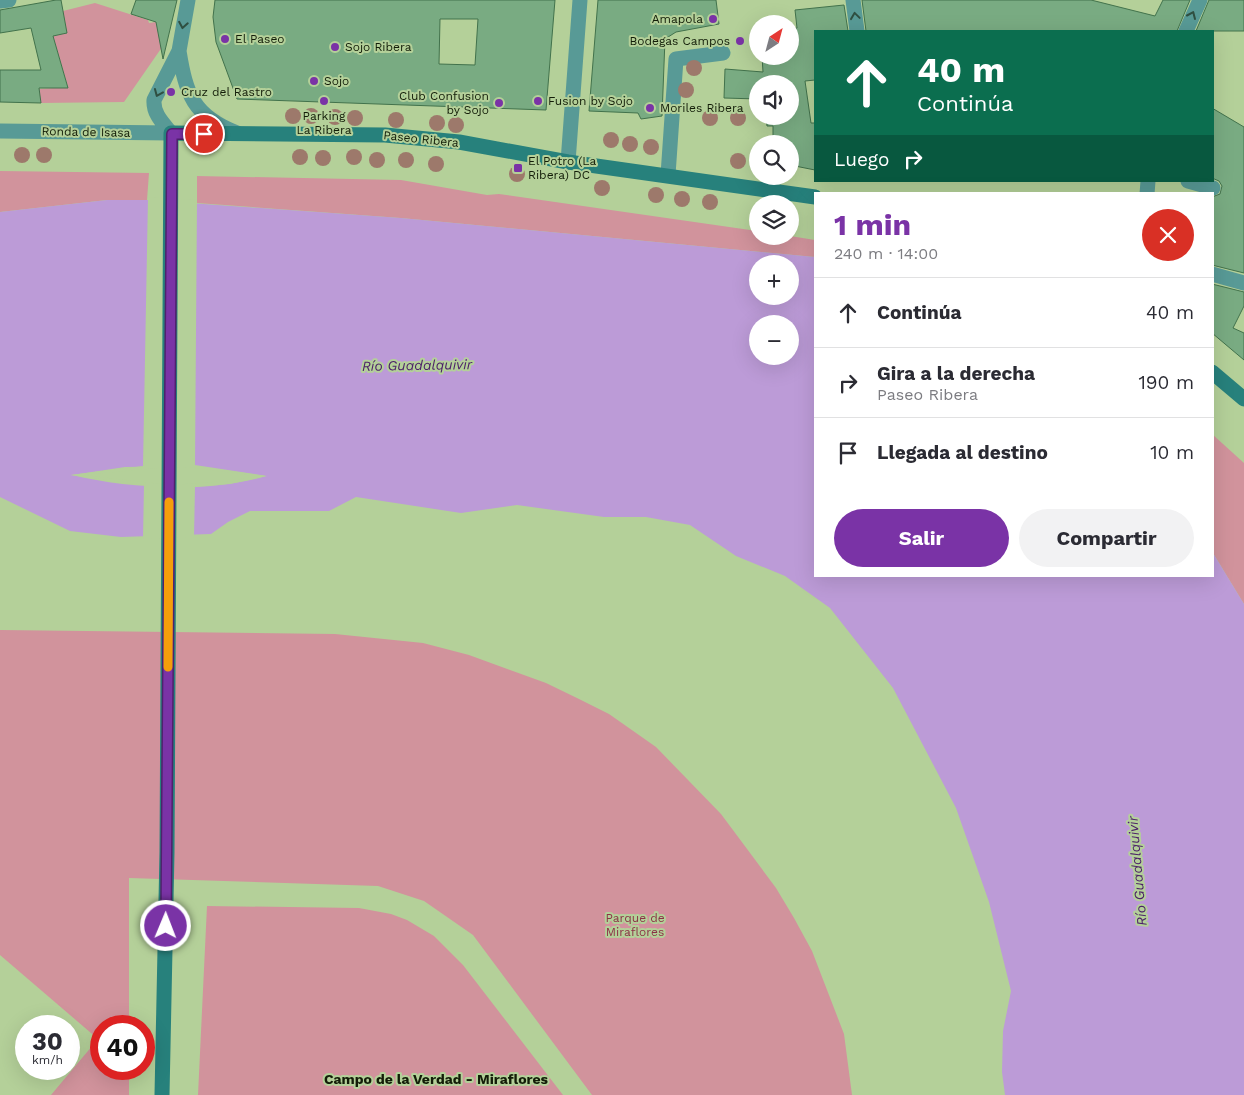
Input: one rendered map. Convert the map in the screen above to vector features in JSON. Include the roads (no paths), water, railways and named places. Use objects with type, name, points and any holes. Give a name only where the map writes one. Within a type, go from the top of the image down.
[{"type":"street","points":[[0,1],[9,0]]},
{"type":"street","points":[[162,1095],[166,889],[172,134],[157,116],[154,100],[179,51],[188,0]]},
{"type":"street","points":[[568,162],[580,0]]},
{"type":"street","points":[[853,0],[858,30]]},
{"type":"street","points":[[1186,30],[1200,0]]},
{"type":"street","points":[[179,51],[184,82],[191,97],[208,119],[219,127],[237,134]]},
{"type":"street","points":[[668,175],[676,59],[723,53]]},
{"type":"street","name":"Ronda de Isasa","points":[[0,131],[172,134]]},
{"type":"street","name":"Paseo Ribera","points":[[172,134],[385,135],[459,142],[568,162],[814,197]]},
{"type":"street","points":[[1192,182],[1213,188]]},
{"type":"street","points":[[1214,275],[1244,283]]},
{"type":"street","points":[[1214,374],[1244,399]]},
{"type":"water","name":"Río Guadalquivir","points":[[107,200],[147,200],[401,218],[794,255],[749,255],[749,305],[799,305],[799,255],[814,257],[814,577],[1214,577],[1214,555],[1244,604],[1244,1095],[1005,1095],[1002,1072],[1003,1031],[1011,991],[989,902],[956,808],[893,688],[830,608],[785,576],[736,556],[690,525],[646,517],[604,517],[517,505],[461,513],[356,497],[329,511],[250,511],[228,522],[211,534],[121,537],[70,531],[0,497],[0,212]],"holes":[[[195,466],[266,476],[219,485],[169,487],[119,483],[72,475],[125,467]]]},
{"type":"place","name":"Amapola","points":[[713,19]]},
{"type":"place","name":"El Paseo","points":[[225,39]]},
{"type":"place","name":"Bodegas Campos","points":[[740,41]]},
{"type":"place","name":"Sojo Ribera","points":[[335,47]]},
{"type":"place","name":"Sojo","points":[[314,81]]},
{"type":"place","name":"Cruz del Rastro","points":[[171,92]]},
{"type":"place","name":"Parking La Ribera","points":[[324,101]]},
{"type":"place","name":"Fusion by Sojo","points":[[538,101]]},
{"type":"place","name":"Club Confusion by Sojo","points":[[499,103]]},
{"type":"place","name":"Moriles Ribera","points":[[650,108]]},
{"type":"place","name":"El Potro (La Ribera) DC","points":[[518,168]]},
{"type":"district","name":"Campo de la Verdad - Miraflores","points":[[436,1079]]},
{"type":"park label","name":"Parque de Miraflores","points":[[635,925]]}]
